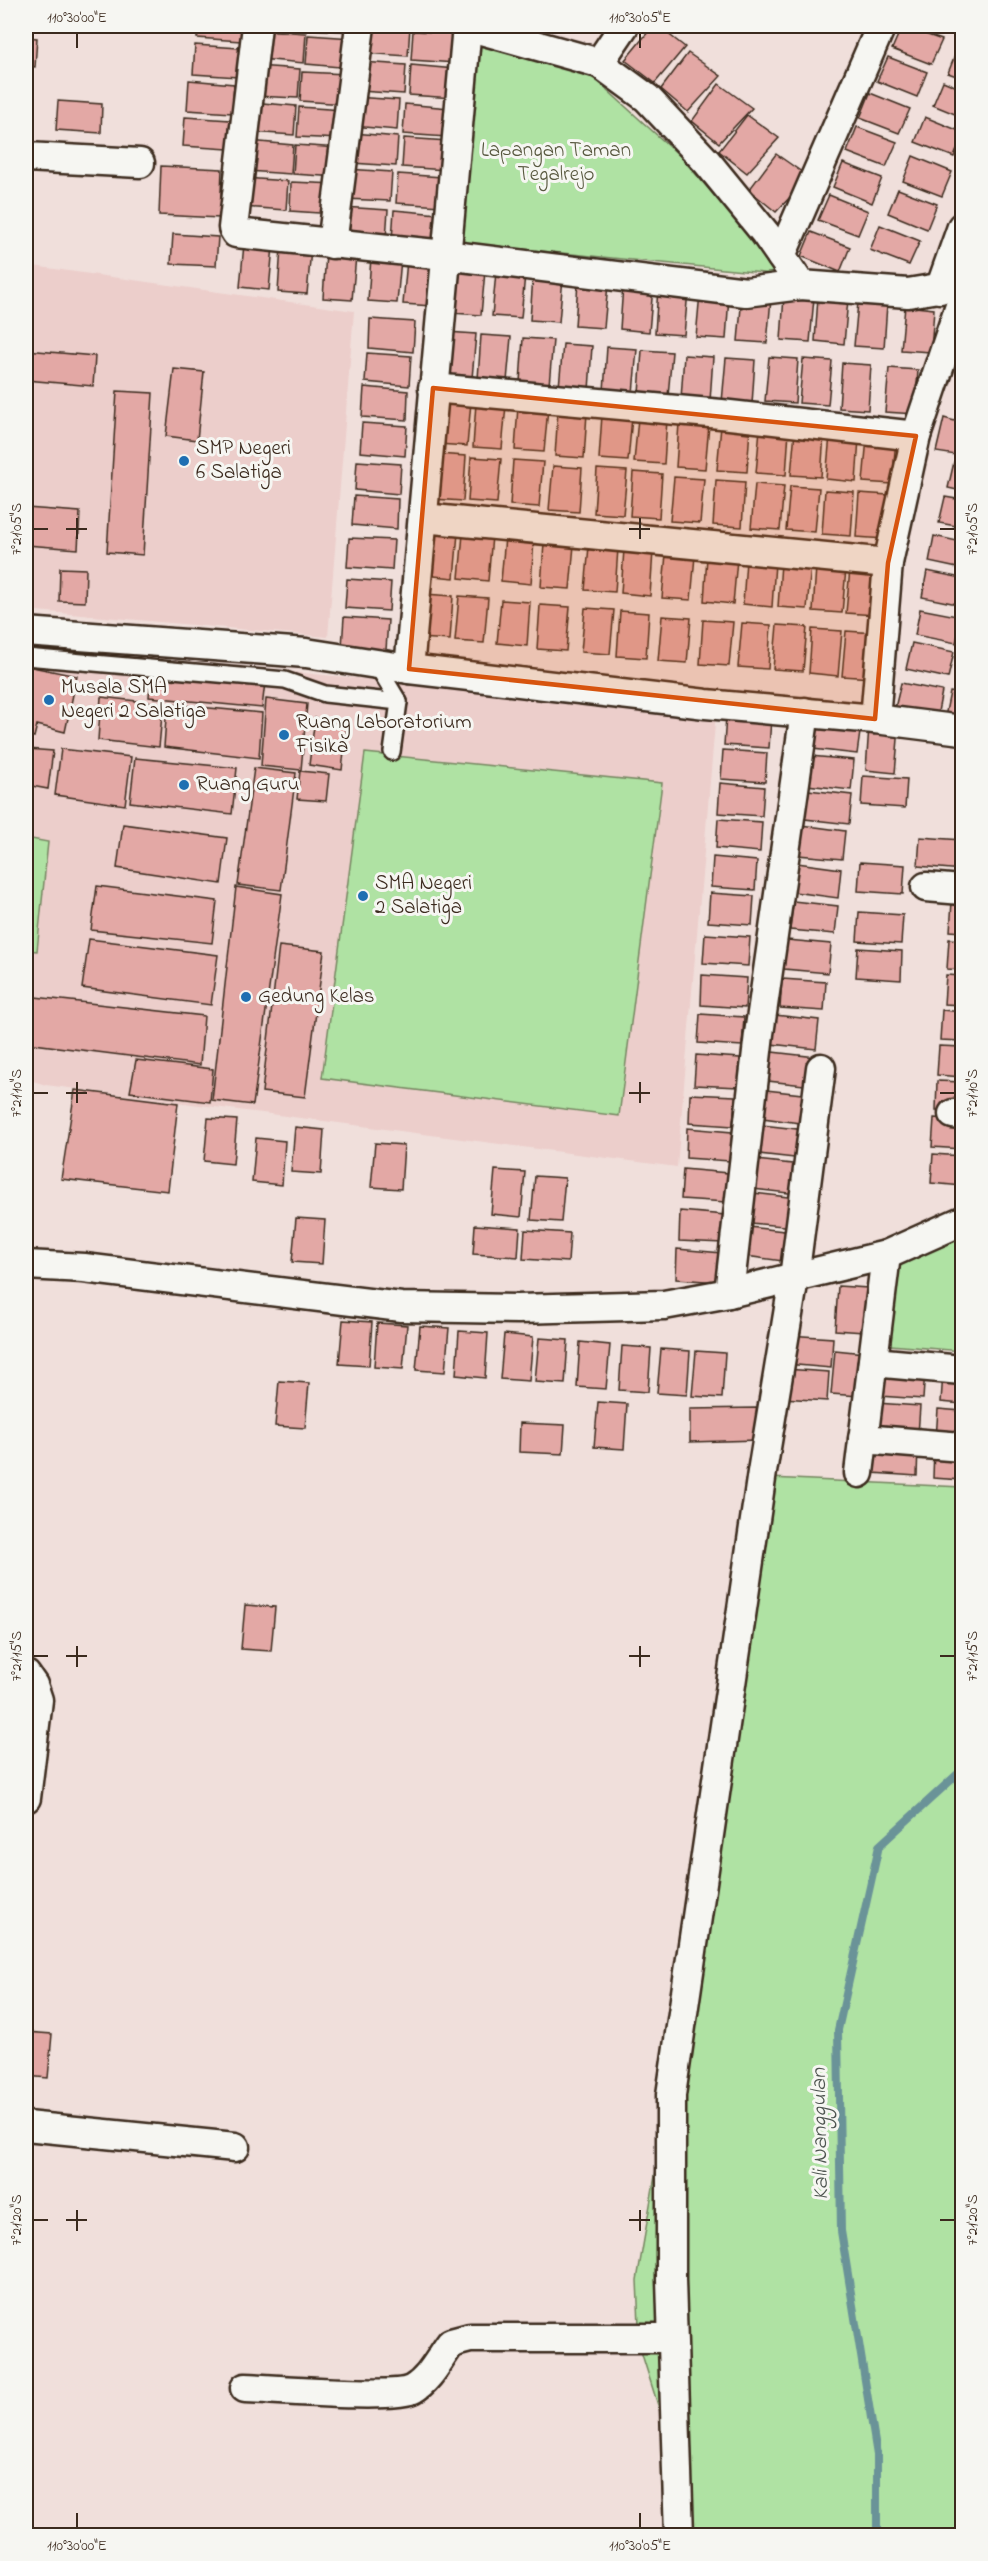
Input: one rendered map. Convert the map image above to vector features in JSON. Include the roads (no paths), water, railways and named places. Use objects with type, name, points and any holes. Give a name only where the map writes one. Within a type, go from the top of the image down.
[{"type":"street","points":[[257,26],[234,231],[746,292],[801,285],[908,293],[955,290]]},
{"type":"street","points":[[332,244],[360,26]]},
{"type":"street","points":[[409,669],[467,26],[599,63],[647,98],[707,162],[765,233],[801,285]]},
{"type":"street","points":[[599,63],[624,26]]},
{"type":"street","points":[[781,256],[881,26]]},
{"type":"street","points":[[26,157],[140,163]]},
{"type":"street","points":[[875,718],[888,563],[916,436],[955,290],[963,226]]},
{"type":"street","points":[[433,388],[722,414],[916,436]]},
{"type":"street","points":[[423,518],[888,563]]},
{"type":"street","points":[[26,632],[306,653],[409,669],[706,704],[875,718],[963,730]]},
{"type":"street","points":[[729,1293],[759,1034],[805,712]]},
{"type":"street","points":[[926,887],[963,890]]},
{"type":"street","points":[[679,2535],[672,2338],[671,2095],[762,1472],[794,1278],[821,1068]]},
{"type":"street","points":[[26,1265],[84,1268],[401,1307],[518,1309],[664,1305],[729,1293],[886,1255],[963,1221]]},
{"type":"street","points":[[859,1473],[886,1255]]},
{"type":"street","points":[[873,1362],[963,1370]]},
{"type":"street","points":[[863,1439],[963,1447]]},
{"type":"street","points":[[26,1675],[33,1684],[38,1700],[26,1798]]},
{"type":"street","points":[[26,2126],[235,2147]]},
{"type":"street","points":[[245,2388],[383,2393],[410,2391],[427,2379],[451,2343],[470,2338],[672,2338]]},
{"type":"lane","points":[[26,657],[285,680],[325,694],[399,702]]},
{"type":"lane","points":[[376,664],[399,702],[392,752]]},
{"type":"waterway","name":"Kali Nanggulan","points":[[877,2536],[877,2455],[841,2231],[838,2030],[879,1846],[962,1770]]},
{"type":"place","name":"SMP Negeri 6 Salatiga","points":[[184,461]]},
{"type":"place","name":"Musala SMA Negeri 2 Salatiga","points":[[49,700]]},
{"type":"place","name":"Ruang Laboratorium Fisika","points":[[284,735]]},
{"type":"place","name":"Ruang Guru","points":[[184,785]]},
{"type":"place","name":"SMA Negeri 2 Salatiga","points":[[363,896]]},
{"type":"place","name":"Gedung Kelas","points":[[246,997]]},
{"type":"park label","name":"Lapangan Taman Tegalrejo","points":[[556,163]]}]
